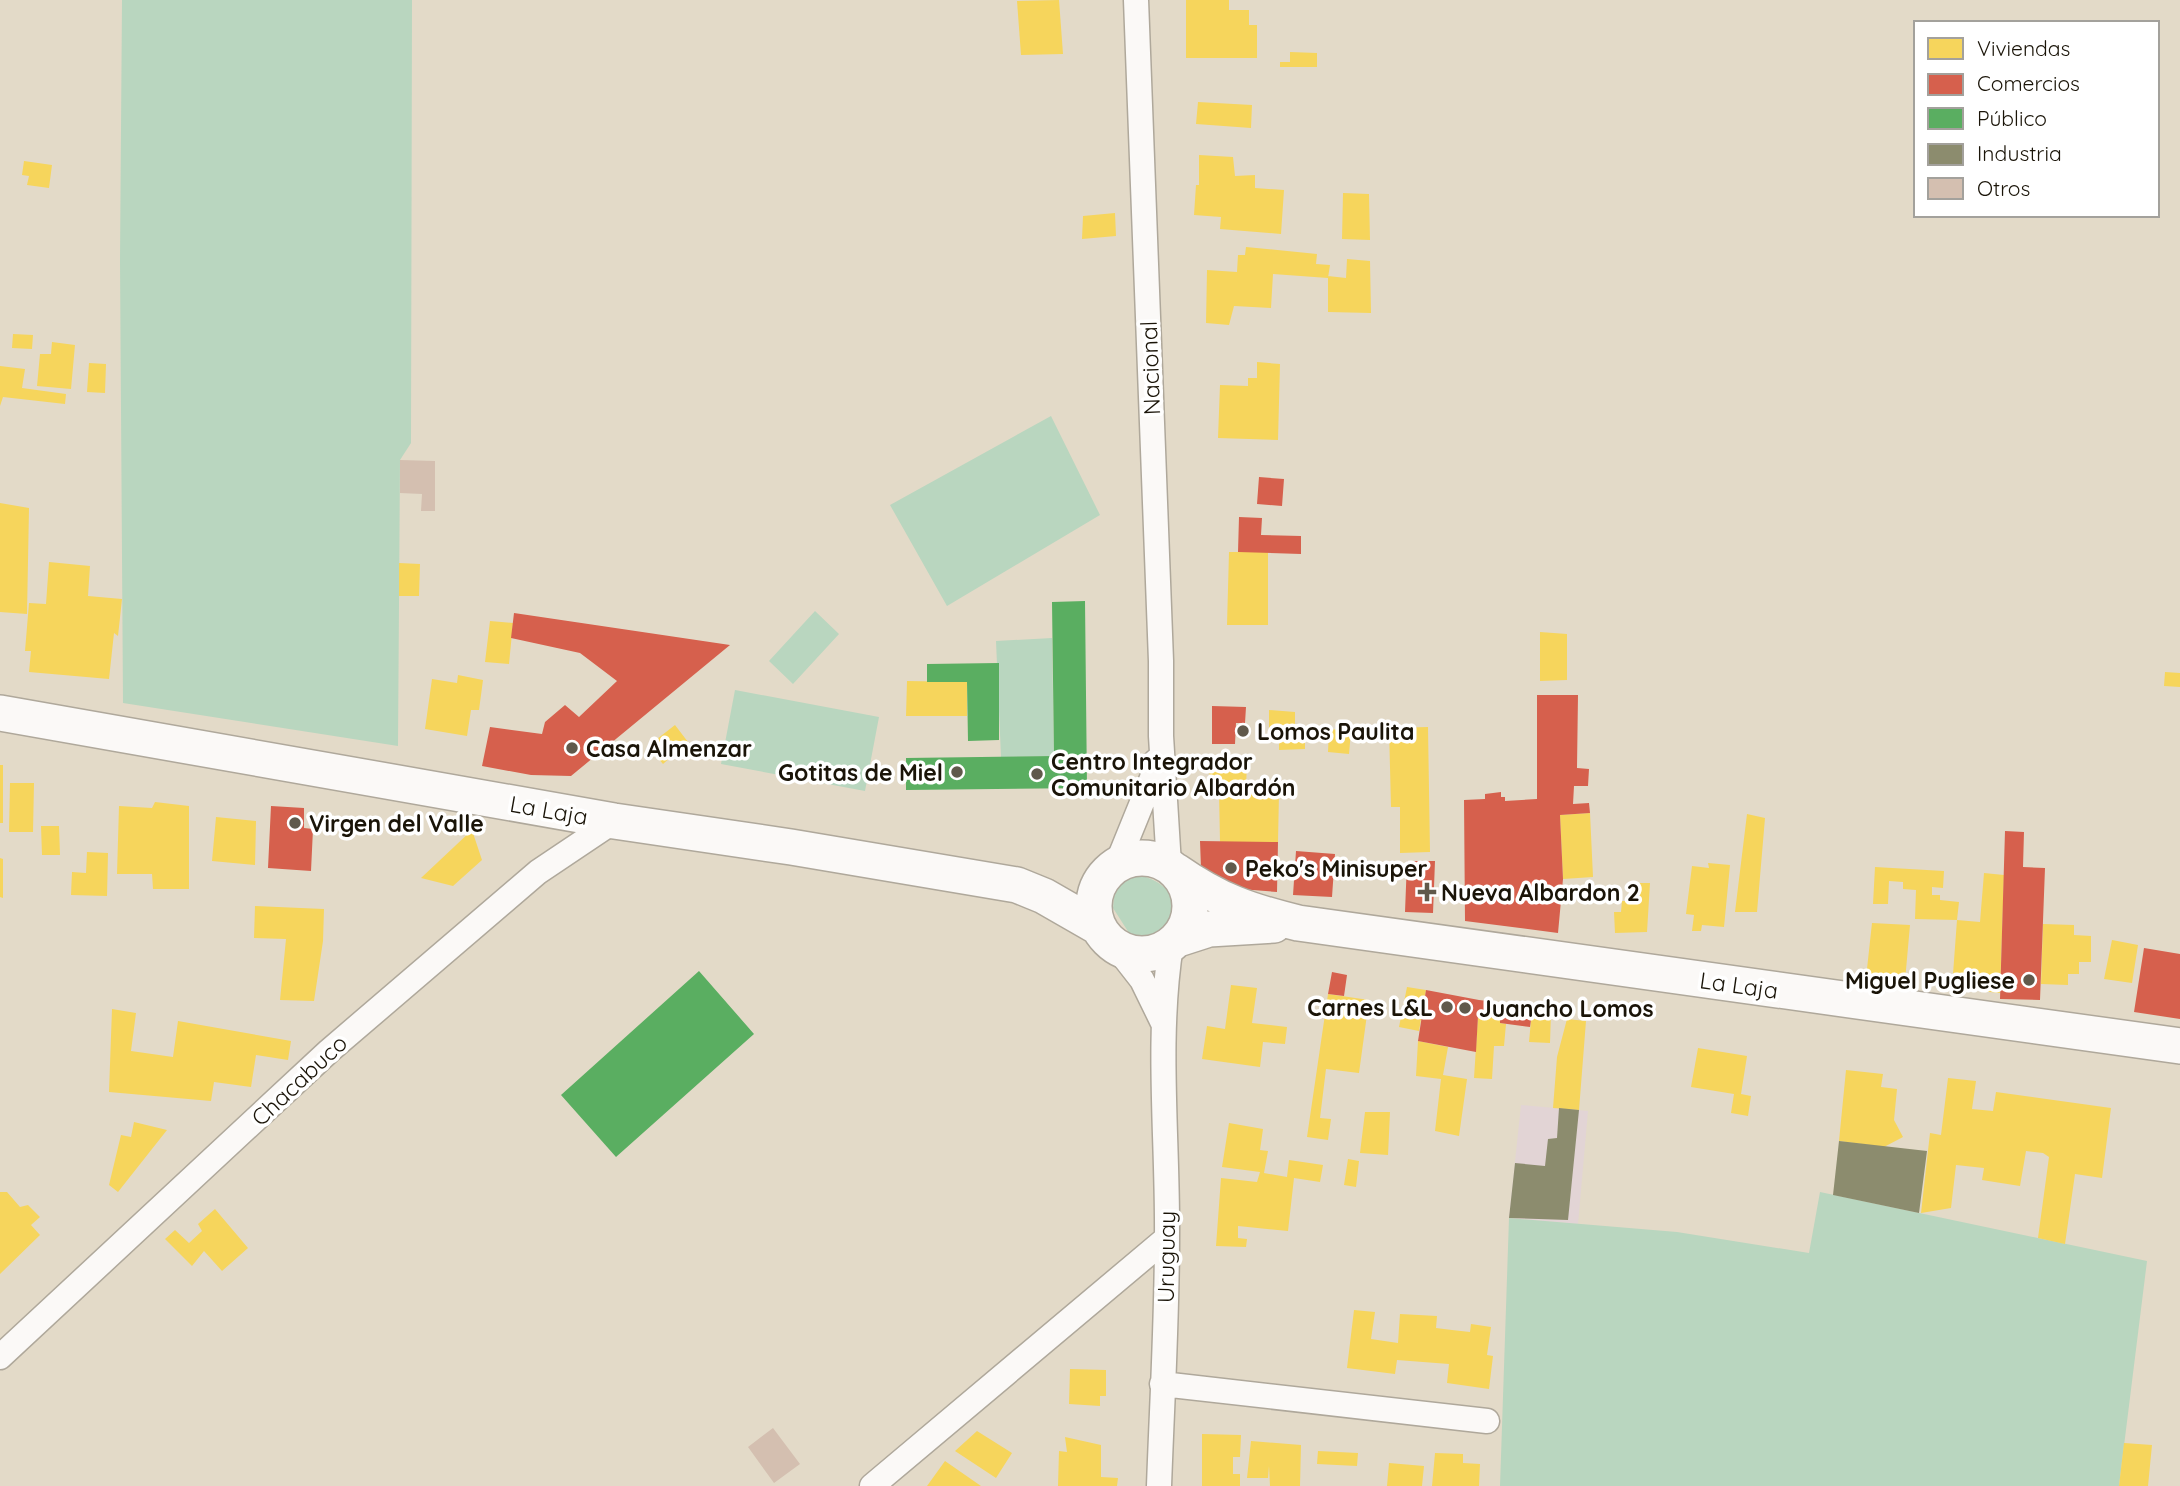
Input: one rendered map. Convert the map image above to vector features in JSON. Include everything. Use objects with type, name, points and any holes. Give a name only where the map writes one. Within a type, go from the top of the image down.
[{"type":"main road","name":"La Laja","points":[[0,713],[614,821],[1017,885],[1044,896],[1108,937]]},
{"type":"main road","points":[[1143,858],[1172,868],[1189,893],[1189,917],[1175,942],[1154,953],[1135,954],[1108,937],[1094,908],[1097,888],[1113,868],[1143,858]]},
{"type":"main road","name":"La Laja","points":[[1017,885],[1056,882],[1113,868]]},
{"type":"main road","name":"La Laja","points":[[1172,868],[1209,893],[1249,911],[1298,923],[2180,1046]]},
{"type":"main road","name":"La Laja","points":[[1175,942],[1209,929],[1298,923]]},
{"type":"street","name":"Nacional","points":[[1136,0],[1161,661],[1161,736],[1172,868]]},
{"type":"street","name":"Nacional","points":[[1113,868],[1153,778],[1161,736]]},
{"type":"street","name":"Chacabuco","points":[[0,1357],[329,1051],[538,872],[614,821]]},
{"type":"street","name":"Uruguay","points":[[1108,937],[1142,980],[1165,1027]]},
{"type":"street","name":"Uruguay","points":[[1159,1486],[1167,1238],[1165,1027],[1167,972],[1175,942]]},
{"type":"street","points":[[872,1486],[1167,1238]]},
{"type":"street","points":[[1162,1384],[1487,1422]]},
{"type":"shaded area","points":[[1521,1105],[1588,1111],[1578,1224],[1509,1218]]},
{"type":"green space","points":[[122,0],[412,0],[411,443],[400,460],[398,746],[123,703],[120,261]]},
{"type":"green space","points":[[1051,416],[1100,515],[947,606],[890,505]]},
{"type":"green space","points":[[815,611],[839,634],[793,684],[769,661]]},
{"type":"green space","points":[[1052,638],[1054,756],[1001,757],[996,641]]},
{"type":"green space","points":[[735,690],[879,717],[865,791],[721,764]]},
{"type":"green space","points":[[1143,876],[1164,887],[1180,912],[1182,920],[1165,941],[1141,942],[1129,933],[1113,908],[1115,886],[1129,878]]},
{"type":"green space","points":[[1820,1192],[2147,1261],[2119,1486],[1500,1486],[1509,1218],[1677,1232],[1809,1253]]},
{"type":"building: Viviendas","points":[[1059,0],[1063,54],[1021,55],[1017,1]]},
{"type":"building: Viviendas","points":[[1186,0],[1229,0],[1229,10],[1249,10],[1249,25],[1257,25],[1257,58],[1186,58]]},
{"type":"building: Viviendas","points":[[1290,52],[1317,53],[1317,67],[1280,67],[1280,62],[1290,62]]},
{"type":"building: Viviendas","points":[[1198,102],[1252,105],[1251,128],[1196,124]]},
{"type":"building: Viviendas","points":[[1199,155],[1233,157],[1235,176],[1255,175],[1255,188],[1284,190],[1281,234],[1220,229],[1221,217],[1194,215],[1196,185],[1199,185]]},
{"type":"building: Viviendas","points":[[24,161],[52,165],[49,188],[27,185],[29,176],[22,175]]},
{"type":"building: Viviendas","points":[[1343,193],[1369,194],[1370,240],[1342,239]]},
{"type":"building: Viviendas","points":[[1115,213],[1116,236],[1082,239],[1083,216]]},
{"type":"building: Viviendas","points":[[1246,247],[1317,254],[1316,264],[1330,265],[1328,278],[1273,274],[1271,308],[1234,306],[1229,325],[1206,323],[1207,270],[1237,272],[1238,255],[1245,255]]},
{"type":"building: Viviendas","points":[[1347,259],[1370,261],[1371,313],[1328,312],[1328,276],[1346,278]]},
{"type":"building: Viviendas","points":[[13,334],[33,335],[32,349],[12,348]]},
{"type":"building: Viviendas","points":[[52,342],[75,345],[71,389],[37,386],[40,354],[51,354]]},
{"type":"building: Viviendas","points":[[1257,362],[1280,364],[1278,440],[1218,438],[1220,385],[1248,386],[1248,378],[1257,378]]},
{"type":"building: Viviendas","points":[[89,363],[106,364],[105,393],[87,392]]},
{"type":"building: Viviendas","points":[[0,366],[25,369],[22,388],[66,394],[65,404],[3,397],[0,406]]},
{"type":"building: Viviendas","points":[[0,503],[29,508],[27,614],[0,612]]},
{"type":"building: Viviendas","points":[[1229,552],[1268,552],[1268,625],[1227,625]]},
{"type":"building: Viviendas","points":[[49,562],[90,566],[88,596],[122,599],[118,636],[114,633],[109,679],[29,672],[31,651],[25,651],[29,603],[46,604]]},
{"type":"building: Viviendas","points":[[399,563],[420,564],[419,596],[399,596]]},
{"type":"building: Viviendas","points":[[490,621],[513,623],[509,664],[485,662]]},
{"type":"building: Viviendas","points":[[1540,632],[1567,634],[1567,680],[1540,681]]},
{"type":"building: Viviendas","points":[[2165,672],[2180,673],[2180,687],[2164,686]]},
{"type":"building: Viviendas","points":[[458,675],[483,680],[479,710],[471,710],[467,736],[425,729],[432,679],[457,683]]},
{"type":"building: Viviendas","points":[[907,681],[967,682],[967,716],[906,716]]},
{"type":"building: Viviendas","points":[[1269,710],[1295,712],[1295,727],[1305,727],[1305,749],[1279,750],[1279,740],[1269,740]]},
{"type":"building: Viviendas","points":[[675,725],[688,742],[663,764],[648,746]]},
{"type":"building: Viviendas","points":[[1428,727],[1430,852],[1400,853],[1400,807],[1391,807],[1389,728]]},
{"type":"building: Viviendas","points":[[1329,729],[1351,731],[1349,754],[1328,752]]},
{"type":"building: Viviendas","points":[[1210,757],[1247,757],[1246,793],[1279,793],[1278,842],[1220,842],[1219,792],[1209,792]]},
{"type":"building: Viviendas","points":[[0,765],[3,765],[3,823],[0,823]]},
{"type":"building: Viviendas","points":[[10,783],[34,783],[33,832],[9,832]]},
{"type":"building: Viviendas","points":[[155,802],[189,806],[189,889],[153,889],[152,874],[117,874],[119,806],[152,808]]},
{"type":"building: Viviendas","points":[[1590,813],[1593,877],[1563,879],[1560,815]]},
{"type":"building: Viviendas","points":[[1747,814],[1765,818],[1757,912],[1735,912]]},
{"type":"building: Viviendas","points":[[216,817],[256,821],[255,865],[212,861]]},
{"type":"building: Viviendas","points":[[41,826],[59,826],[60,855],[42,855]]},
{"type":"building: Viviendas","points":[[472,830],[482,860],[453,886],[421,878]]},
{"type":"building: Viviendas","points":[[87,852],[108,853],[107,896],[71,895],[72,872],[86,873]]},
{"type":"building: Viviendas","points":[[0,858],[3,859],[3,898],[0,897]]},
{"type":"building: Viviendas","points":[[1708,863],[1730,865],[1724,927],[1702,925],[1701,931],[1692,931],[1694,915],[1686,914],[1692,866],[1709,868]]},
{"type":"building: Viviendas","points":[[1875,867],[1944,871],[1943,888],[1932,887],[1932,895],[1940,895],[1940,900],[1959,902],[1957,920],[1915,919],[1916,890],[1903,889],[1903,882],[1889,881],[1888,904],[1873,904]]},
{"type":"building: Viviendas","points":[[1984,873],[2004,875],[2000,993],[1980,991],[1984,977],[1953,974],[1957,920],[1980,922]]},
{"type":"building: Viviendas","points":[[1631,883],[1650,883],[1647,932],[1615,933],[1614,912],[1621,912],[1622,901],[1629,901]]},
{"type":"building: Viviendas","points":[[255,906],[324,909],[323,941],[314,1001],[280,1000],[286,939],[254,938]]},
{"type":"building: Viviendas","points":[[1872,923],[1910,925],[1905,981],[1866,978]]},
{"type":"building: Viviendas","points":[[2043,924],[2074,925],[2074,935],[2091,936],[2091,962],[2079,962],[2079,974],[2068,974],[2068,985],[2041,984]]},
{"type":"building: Viviendas","points":[[2112,940],[2138,945],[2132,983],[2104,979]]},
{"type":"building: Viviendas","points":[[1231,985],[1257,988],[1252,1023],[1287,1027],[1285,1044],[1263,1042],[1260,1067],[1202,1059],[1207,1026],[1225,1029]]},
{"type":"building: Viviendas","points":[[1407,987],[1426,990],[1419,1031],[1399,1027]]},
{"type":"building: Viviendas","points":[[1328,994],[1369,1000],[1359,1073],[1326,1069],[1320,1118],[1331,1119],[1328,1140],[1307,1137]]},
{"type":"building: Viviendas","points":[[112,1009],[136,1013],[131,1051],[173,1057],[178,1021],[291,1041],[288,1060],[256,1055],[251,1087],[214,1082],[211,1101],[109,1092]]},
{"type":"building: Viviendas","points":[[1532,1010],[1551,1012],[1550,1043],[1529,1042]]},
{"type":"building: Viviendas","points":[[1478,1016],[1500,1018],[1500,1023],[1506,1024],[1504,1046],[1494,1046],[1492,1079],[1474,1078]]},
{"type":"building: Viviendas","points":[[1567,1019],[1586,1021],[1579,1110],[1553,1108],[1557,1057]]},
{"type":"building: Viviendas","points":[[1418,1041],[1448,1047],[1443,1075],[1467,1079],[1459,1136],[1435,1131],[1441,1079],[1416,1076]]},
{"type":"building: Viviendas","points":[[1698,1048],[1747,1056],[1741,1094],[1751,1096],[1748,1116],[1731,1113],[1734,1094],[1691,1087]]},
{"type":"building: Viviendas","points":[[1846,1070],[1883,1074],[1881,1087],[1897,1089],[1894,1120],[1903,1137],[1884,1147],[1839,1141]]},
{"type":"building: Viviendas","points":[[1948,1078],[1976,1081],[1972,1109],[1993,1111],[1996,1092],[2111,1108],[2102,1178],[2075,1174],[2065,1244],[2038,1238],[2049,1157],[2043,1153],[2026,1151],[2020,1186],[1982,1180],[1984,1168],[1956,1165],[1951,1208],[1921,1213],[1930,1133],[1941,1135]]},
{"type":"building: Viviendas","points":[[1365,1112],[1390,1112],[1388,1155],[1360,1153]]},
{"type":"building: Viviendas","points":[[134,1122],[167,1130],[118,1192],[109,1185],[121,1135],[131,1137]]},
{"type":"building: Viviendas","points":[[1229,1123],[1263,1129],[1260,1150],[1268,1151],[1264,1173],[1287,1177],[1289,1160],[1323,1165],[1320,1182],[1294,1178],[1288,1231],[1238,1226],[1238,1238],[1247,1239],[1246,1247],[1216,1246],[1221,1178],[1257,1182],[1260,1172],[1222,1167]]},
{"type":"building: Viviendas","points":[[1348,1159],[1359,1161],[1356,1187],[1344,1185]]},
{"type":"building: Viviendas","points":[[0,1192],[7,1192],[20,1207],[28,1205],[40,1217],[31,1225],[40,1235],[0,1274]]},
{"type":"building: Viviendas","points":[[215,1209],[248,1248],[222,1271],[204,1251],[192,1266],[165,1239],[175,1230],[189,1243],[202,1231],[198,1224]]},
{"type":"building: Viviendas","points":[[1354,1310],[1375,1312],[1371,1339],[1398,1343],[1400,1314],[1437,1316],[1436,1328],[1470,1332],[1471,1324],[1491,1327],[1487,1355],[1493,1356],[1489,1389],[1447,1383],[1449,1364],[1397,1360],[1395,1374],[1347,1368]]},
{"type":"building: Viviendas","points":[[1070,1369],[1106,1370],[1106,1396],[1100,1396],[1100,1406],[1069,1404]]},
{"type":"building: Viviendas","points":[[977,1431],[1012,1453],[996,1478],[955,1451]]},
{"type":"building: Viviendas","points":[[1202,1434],[1241,1435],[1240,1457],[1233,1457],[1233,1474],[1240,1474],[1240,1486],[1202,1486]]},
{"type":"building: Viviendas","points":[[1065,1437],[1101,1445],[1101,1477],[1118,1478],[1117,1486],[1058,1486],[1059,1451],[1067,1452]]},
{"type":"building: Viviendas","points":[[1251,1441],[1301,1445],[1300,1486],[1270,1486],[1269,1466],[1268,1478],[1247,1478]]},
{"type":"building: Viviendas","points":[[2124,1443],[2152,1445],[2148,1486],[2119,1486]]},
{"type":"building: Viviendas","points":[[1318,1451],[1358,1453],[1357,1466],[1317,1464]]},
{"type":"building: Viviendas","points":[[1435,1453],[1463,1454],[1463,1463],[1480,1464],[1479,1486],[1432,1486]]},
{"type":"building: Viviendas","points":[[945,1461],[981,1486],[927,1486]]},
{"type":"building: Viviendas","points":[[1389,1463],[1424,1466],[1422,1486],[1387,1486]]},
{"type":"building: Comercios","points":[[1259,477],[1284,479],[1282,506],[1257,504]]},
{"type":"building: Comercios","points":[[1239,517],[1262,518],[1261,535],[1301,536],[1301,554],[1238,552]]},
{"type":"building: Comercios","points":[[514,613],[730,645],[571,776],[531,775],[482,766],[490,727],[542,734],[545,722],[565,705],[579,717],[617,681],[580,653],[511,638]]},
{"type":"building: Comercios","points":[[1537,695],[1578,695],[1577,768],[1589,769],[1588,786],[1574,786],[1573,804],[1589,803],[1590,813],[1560,815],[1563,879],[1558,933],[1465,921],[1464,800],[1485,799],[1485,794],[1501,792],[1505,801],[1537,799]]},
{"type":"building: Comercios","points":[[1212,706],[1246,707],[1245,723],[1236,723],[1235,744],[1212,744]]},
{"type":"building: Comercios","points":[[271,806],[304,808],[304,828],[313,829],[311,871],[268,868]]},
{"type":"building: Comercios","points":[[2005,831],[2024,832],[2023,867],[2045,868],[2040,1000],[2000,999]]},
{"type":"building: Comercios","points":[[1200,841],[1278,842],[1277,892],[1240,889],[1201,868]]},
{"type":"building: Comercios","points":[[1296,851],[1335,854],[1332,897],[1293,895]]},
{"type":"building: Comercios","points":[[1407,861],[1435,861],[1433,913],[1405,912]]},
{"type":"building: Comercios","points":[[2144,948],[2180,954],[2180,1019],[2134,1012]]},
{"type":"building: Comercios","points":[[1332,972],[1347,975],[1344,996],[1328,994]]},
{"type":"building: Comercios","points":[[1426,990],[1533,1006],[1530,1027],[1500,1023],[1500,1018],[1478,1016],[1476,1052],[1418,1041]]},
{"type":"building: Público","points":[[1085,601],[1087,788],[906,790],[906,758],[1054,756],[1052,602]]},
{"type":"building: Público","points":[[999,663],[999,740],[968,741],[967,682],[927,682],[927,664]]},
{"type":"building: Público","points":[[699,971],[754,1034],[616,1157],[561,1095]]},
{"type":"building: Industria","points":[[1559,1108],[1579,1110],[1568,1220],[1509,1218],[1515,1163],[1545,1166],[1548,1139],[1557,1138]]},
{"type":"building: Industria","points":[[1839,1141],[1927,1151],[1919,1213],[1833,1195]]},
{"type":"building: Otros","points":[[400,460],[435,461],[435,511],[421,511],[422,494],[400,493]]},
{"type":"building: Otros","points":[[773,1428],[800,1464],[774,1483],[748,1447]]},
{"type":"place","name":"Lomos Paulita","points":[[1243,731]]},
{"type":"place","name":"Casa Almenzar","points":[[572,748]]},
{"type":"place","name":"Gotitas de Miel","points":[[957,772]]},
{"type":"place","name":"Centro Integrador Comunitario Albardón","points":[[1037,774]]},
{"type":"place","name":"Virgen del Valle","points":[[295,823]]},
{"type":"place","name":"Peko's Minisuper","points":[[1231,868]]},
{"type":"place","name":"Nueva Albardon 2","points":[[1427,892]]},
{"type":"place","name":"Miguel Pugliese","points":[[2029,980]]},
{"type":"place","name":"Carnes L&L","points":[[1447,1007]]},
{"type":"place","name":"Juancho Lomos","points":[[1465,1008]]}]
